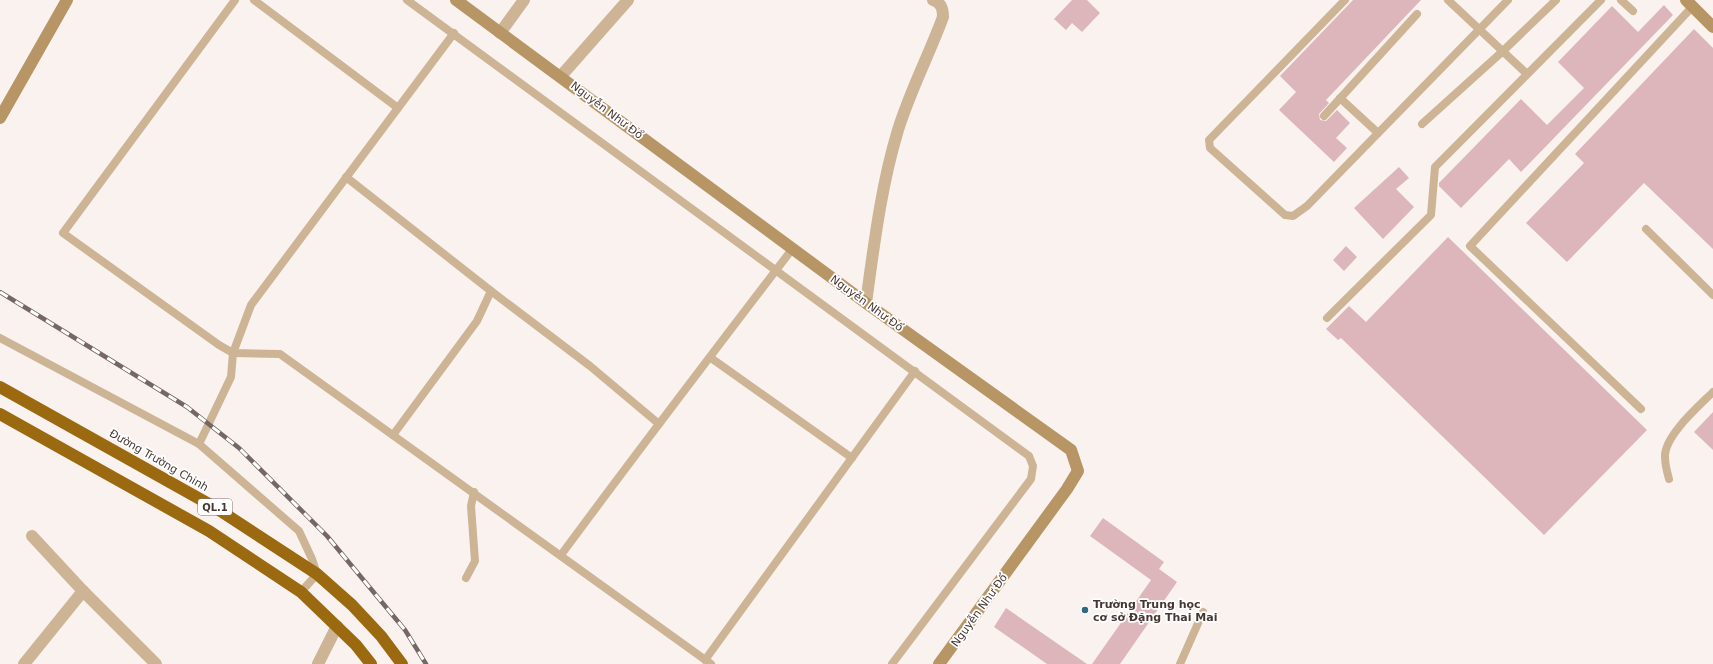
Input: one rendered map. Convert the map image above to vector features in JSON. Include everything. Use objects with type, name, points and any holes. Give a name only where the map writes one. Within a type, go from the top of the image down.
[{"type":"highway","name":"Đường Trường Chinh","points":[[0,387],[216,508],[317,574],[352,605],[381,636],[402,664]]},
{"type":"highway","name":"QL.1","points":[[0,414],[209,531],[301,592],[356,645],[371,664]]},
{"type":"street","points":[[0,118],[67,0]]},
{"type":"street","name":"Nguyễn Như Đổ","points":[[456,0],[866,303],[1071,450],[1078,471],[1067,489],[939,664]]},
{"type":"street","points":[[500,32],[524,0]]},
{"type":"street","points":[[560,76],[628,0]]},
{"type":"street","points":[[866,303],[876,234],[893,150],[907,104],[943,17],[941,5],[932,0]]},
{"type":"street","points":[[1689,3],[1713,27]]},
{"type":"street","points":[[32,536],[83,591],[156,664]]},
{"type":"street","points":[[24,664],[83,591]]},
{"type":"street","points":[[318,664],[337,626]]},
{"type":"lane","points":[[235,0],[63,233],[219,345],[233,353],[280,354],[474,492],[708,662],[915,371]]},
{"type":"lane","points":[[254,0],[398,108]]},
{"type":"lane","points":[[407,0],[1029,456],[1033,466],[1031,478],[892,664]]},
{"type":"lane","points":[[1345,0],[1209,140],[1210,148],[1285,215],[1292,216],[1307,206],[1508,0]]},
{"type":"lane","points":[[1448,0],[1526,73]]},
{"type":"lane","points":[[1422,124],[1503,52],[1556,0]]},
{"type":"lane","points":[[1327,318],[1432,214],[1435,167],[1526,73],[1601,0]]},
{"type":"lane","points":[[1621,0],[1633,11]]},
{"type":"lane","points":[[1641,409],[1470,246],[1689,3]]},
{"type":"lane","points":[[1324,116],[1417,14]]},
{"type":"lane","points":[[199,444],[231,377],[233,353],[252,305],[454,33]]},
{"type":"lane","points":[[1340,98],[1378,134]]},
{"type":"lane","points":[[346,177],[491,291],[590,366],[659,424]]},
{"type":"lane","points":[[1646,229],[1713,295]]},
{"type":"lane","points":[[561,555],[793,248]]},
{"type":"lane","points":[[393,435],[477,321],[491,291]]},
{"type":"lane","points":[[0,338],[199,444],[299,531],[317,574],[301,592]]},
{"type":"lane","points":[[711,358],[852,458]]},
{"type":"lane","points":[[1669,479],[1664,456],[1669,441],[1690,415],[1713,392]]},
{"type":"lane","points":[[466,578],[475,561],[471,506],[474,492]]},
{"type":"lane","points":[[1180,664],[1203,612]]},
{"type":"building","points":[[1072,0],[1087,0],[1100,13],[1082,32],[1072,23],[1066,30],[1054,19]]},
{"type":"building","points":[[1353,0],[1421,0],[1326,100],[1329,103],[1319,114],[1320,120],[1326,121],[1337,110],[1350,123],[1336,138],[1347,148],[1334,162],[1279,110],[1296,92],[1280,76]]},
{"type":"building","points":[[1664,5],[1673,15],[1521,172],[1509,159],[1461,208],[1439,186],[1439,183],[1521,99],[1547,125],[1584,88],[1558,62],[1612,6],[1638,32]]},
{"type":"building","points":[[1694,29],[1713,48],[1713,249],[1644,183],[1567,262],[1526,223],[1584,163],[1575,154]]},
{"type":"building","points":[[1399,167],[1409,178],[1396,189],[1414,207],[1383,239],[1354,208]]},
{"type":"building","points":[[1448,237],[1647,430],[1544,535],[1341,338],[1338,340],[1326,329],[1349,306],[1366,322]]},
{"type":"building","points":[[1346,246],[1357,257],[1344,271],[1333,260]]},
{"type":"building","points":[[1713,412],[1713,450],[1694,432]]},
{"type":"building","points":[[1103,518],[1164,562],[1159,569],[1177,582],[1120,664],[1092,664],[1151,580],[1090,536]]},
{"type":"building","points":[[1006,608],[1087,664],[1047,664],[994,627]]},
{"type":"railway","points":[[0,292],[187,407],[239,448],[327,536],[405,630],[426,664]]},
{"type":"place","name":"Trường Trung học cơ sở Đặng Thai Mai","points":[[1085,610]]}]
